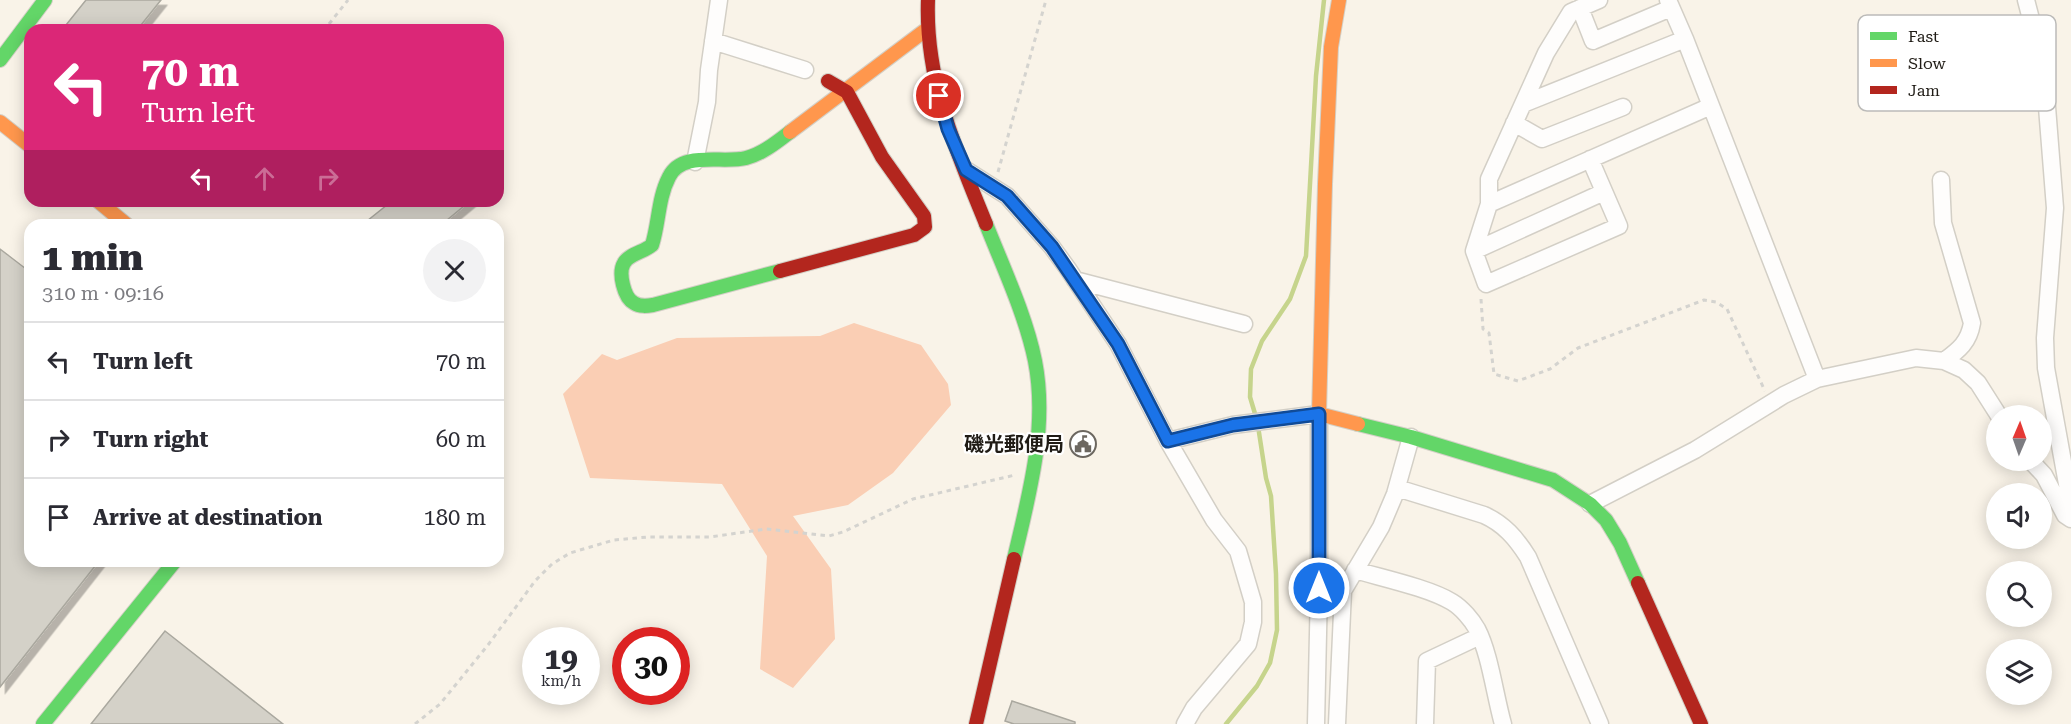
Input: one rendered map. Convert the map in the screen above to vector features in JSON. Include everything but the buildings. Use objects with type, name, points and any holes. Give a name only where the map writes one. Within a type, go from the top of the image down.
[{"type":"street","points":[[27,24],[45,0]]},
{"type":"street","points":[[695,162],[707,102],[719,0]]},
{"type":"street","points":[[928,0],[927,29],[934,80],[948,129],[1017,303],[1035,360],[1038,408],[1034,472],[976,724]]},
{"type":"street","points":[[1316,724],[1319,414],[1325,184],[1331,47],[1339,0]]},
{"type":"street","points":[[1590,159],[1619,226],[1486,284],[1474,250],[1489,204],[1489,179],[1546,53],[1571,12],[1599,0]]},
{"type":"street","points":[[2026,0],[2030,15]]},
{"type":"street","points":[[1580,8],[1593,41],[1670,4],[1817,379]]},
{"type":"street","points":[[0,60],[24,28]]},
{"type":"street","points":[[828,81],[847,92],[882,157],[924,216],[925,227],[915,236],[653,305],[636,305],[629,300],[621,272],[622,266],[626,260],[647,251],[652,245],[664,191],[672,171],[687,162],[744,160],[768,149],[847,92],[927,29]]},
{"type":"street","points":[[1523,104],[1685,39]]},
{"type":"street","points":[[713,41],[805,70]]},
{"type":"street","points":[[1489,204],[1711,106]]},
{"type":"street","points":[[1514,123],[1542,139],[1623,107]]},
{"type":"street","points":[[2047,111],[2055,208],[2045,338],[2046,368],[2071,506]]},
{"type":"street","points":[[0,122],[24,141]]},
{"type":"street","points":[[966,170],[1007,196],[1052,247],[1118,344],[1168,441],[1214,520],[1238,551],[1253,602],[1253,622],[1248,644],[1194,708],[1185,724]]},
{"type":"street","points":[[1941,180],[1943,222],[1972,323],[1970,334],[1960,349],[1944,361]]},
{"type":"street","points":[[1474,250],[1604,192]]},
{"type":"street","points":[[105,207],[120,219]]},
{"type":"street","points":[[1075,280],[1244,324]]},
{"type":"street","points":[[1590,504],[1695,450],[1770,403],[1817,379],[1916,358],[1944,361],[1964,370],[1978,383],[1992,405]]},
{"type":"street","points":[[1168,441],[1241,423],[1319,414],[1411,437],[1553,480],[1590,504],[1606,520],[1620,543],[1701,724]]},
{"type":"street","points":[[1337,724],[1343,591],[1381,527],[1396,488],[1411,437]]},
{"type":"street","points":[[2040,471],[2065,514],[2071,519]]},
{"type":"street","points":[[1396,488],[1484,515],[1495,520],[1514,537],[1528,556],[1600,724]]},
{"type":"street","points":[[44,724],[170,567]]},
{"type":"street","points":[[1355,570],[1453,602],[1465,613],[1477,628],[1480,636],[1503,724]]},
{"type":"street","points":[[1425,724],[1427,661],[1480,636]]},
{"type":"path","points":[[328,24],[348,0]]},
{"type":"path","points":[[994,188],[1046,0]]},
{"type":"path","points":[[1486,284],[1481,294],[1483,328],[1489,333],[1494,374],[1518,381],[1550,369],[1578,348],[1704,300],[1716,302],[1727,309],[1770,403]]},
{"type":"path","points":[[415,724],[440,704],[488,645],[535,581],[552,564],[570,553],[614,540],[648,537],[710,537],[766,529],[829,536],[843,532],[913,499],[1001,477],[1034,472]]},
{"type":"shaded area","points":[[854,323],[921,345],[948,384],[951,405],[893,473],[848,505],[793,516],[831,569],[835,639],[793,688],[760,669],[767,556],[722,484],[590,478],[563,394],[602,354],[617,360],[677,338],[820,336]]},
{"type":"waterway","points":[[1256,417],[1250,397],[1251,369],[1262,341],[1290,299],[1306,256],[1316,76],[1324,0]]},
{"type":"waterway","points":[[1226,724],[1257,686],[1270,663],[1277,630],[1271,496],[1258,426]]},
{"type":"traffic: fast","points":[[27,24],[45,0]]},
{"type":"traffic: fast","points":[[0,60],[24,28]]},
{"type":"traffic: fast","points":[[780,271],[646,306],[630,300],[622,279],[622,267],[626,260],[652,245],[665,185],[675,169],[683,163],[693,161],[746,158],[758,154],[790,132]]},
{"type":"traffic: fast","points":[[986,224],[1026,327],[1035,361],[1038,386],[1039,411],[1035,461],[1014,559]]},
{"type":"traffic: fast","points":[[1358,424],[1411,437],[1553,480],[1590,504],[1606,520],[1620,543],[1638,583]]},
{"type":"traffic: fast","points":[[43,724],[170,567]]},
{"type":"traffic: slow","points":[[1339,0],[1331,47],[1319,414],[1358,424]]},
{"type":"traffic: slow","points":[[790,132],[927,29]]},
{"type":"traffic: slow","points":[[0,122],[24,141]]},
{"type":"traffic: slow","points":[[105,207],[120,219]]},
{"type":"traffic: jam","points":[[928,0],[928,30],[937,87],[954,142],[986,224]]},
{"type":"traffic: jam","points":[[780,271],[914,235],[925,227],[924,216],[882,157],[847,92],[828,81]]},
{"type":"traffic: jam","points":[[976,724],[1014,559]]},
{"type":"traffic: jam","points":[[1638,583],[1701,724]]},
{"type":"place","name":"磯光郵便局","points":[[1083,444]]},
{"type":"route","points":[[939,96],[948,129],[966,170],[1007,196],[1052,247],[1118,344],[1168,441],[1249,422],[1319,414],[1319,588]]}]
